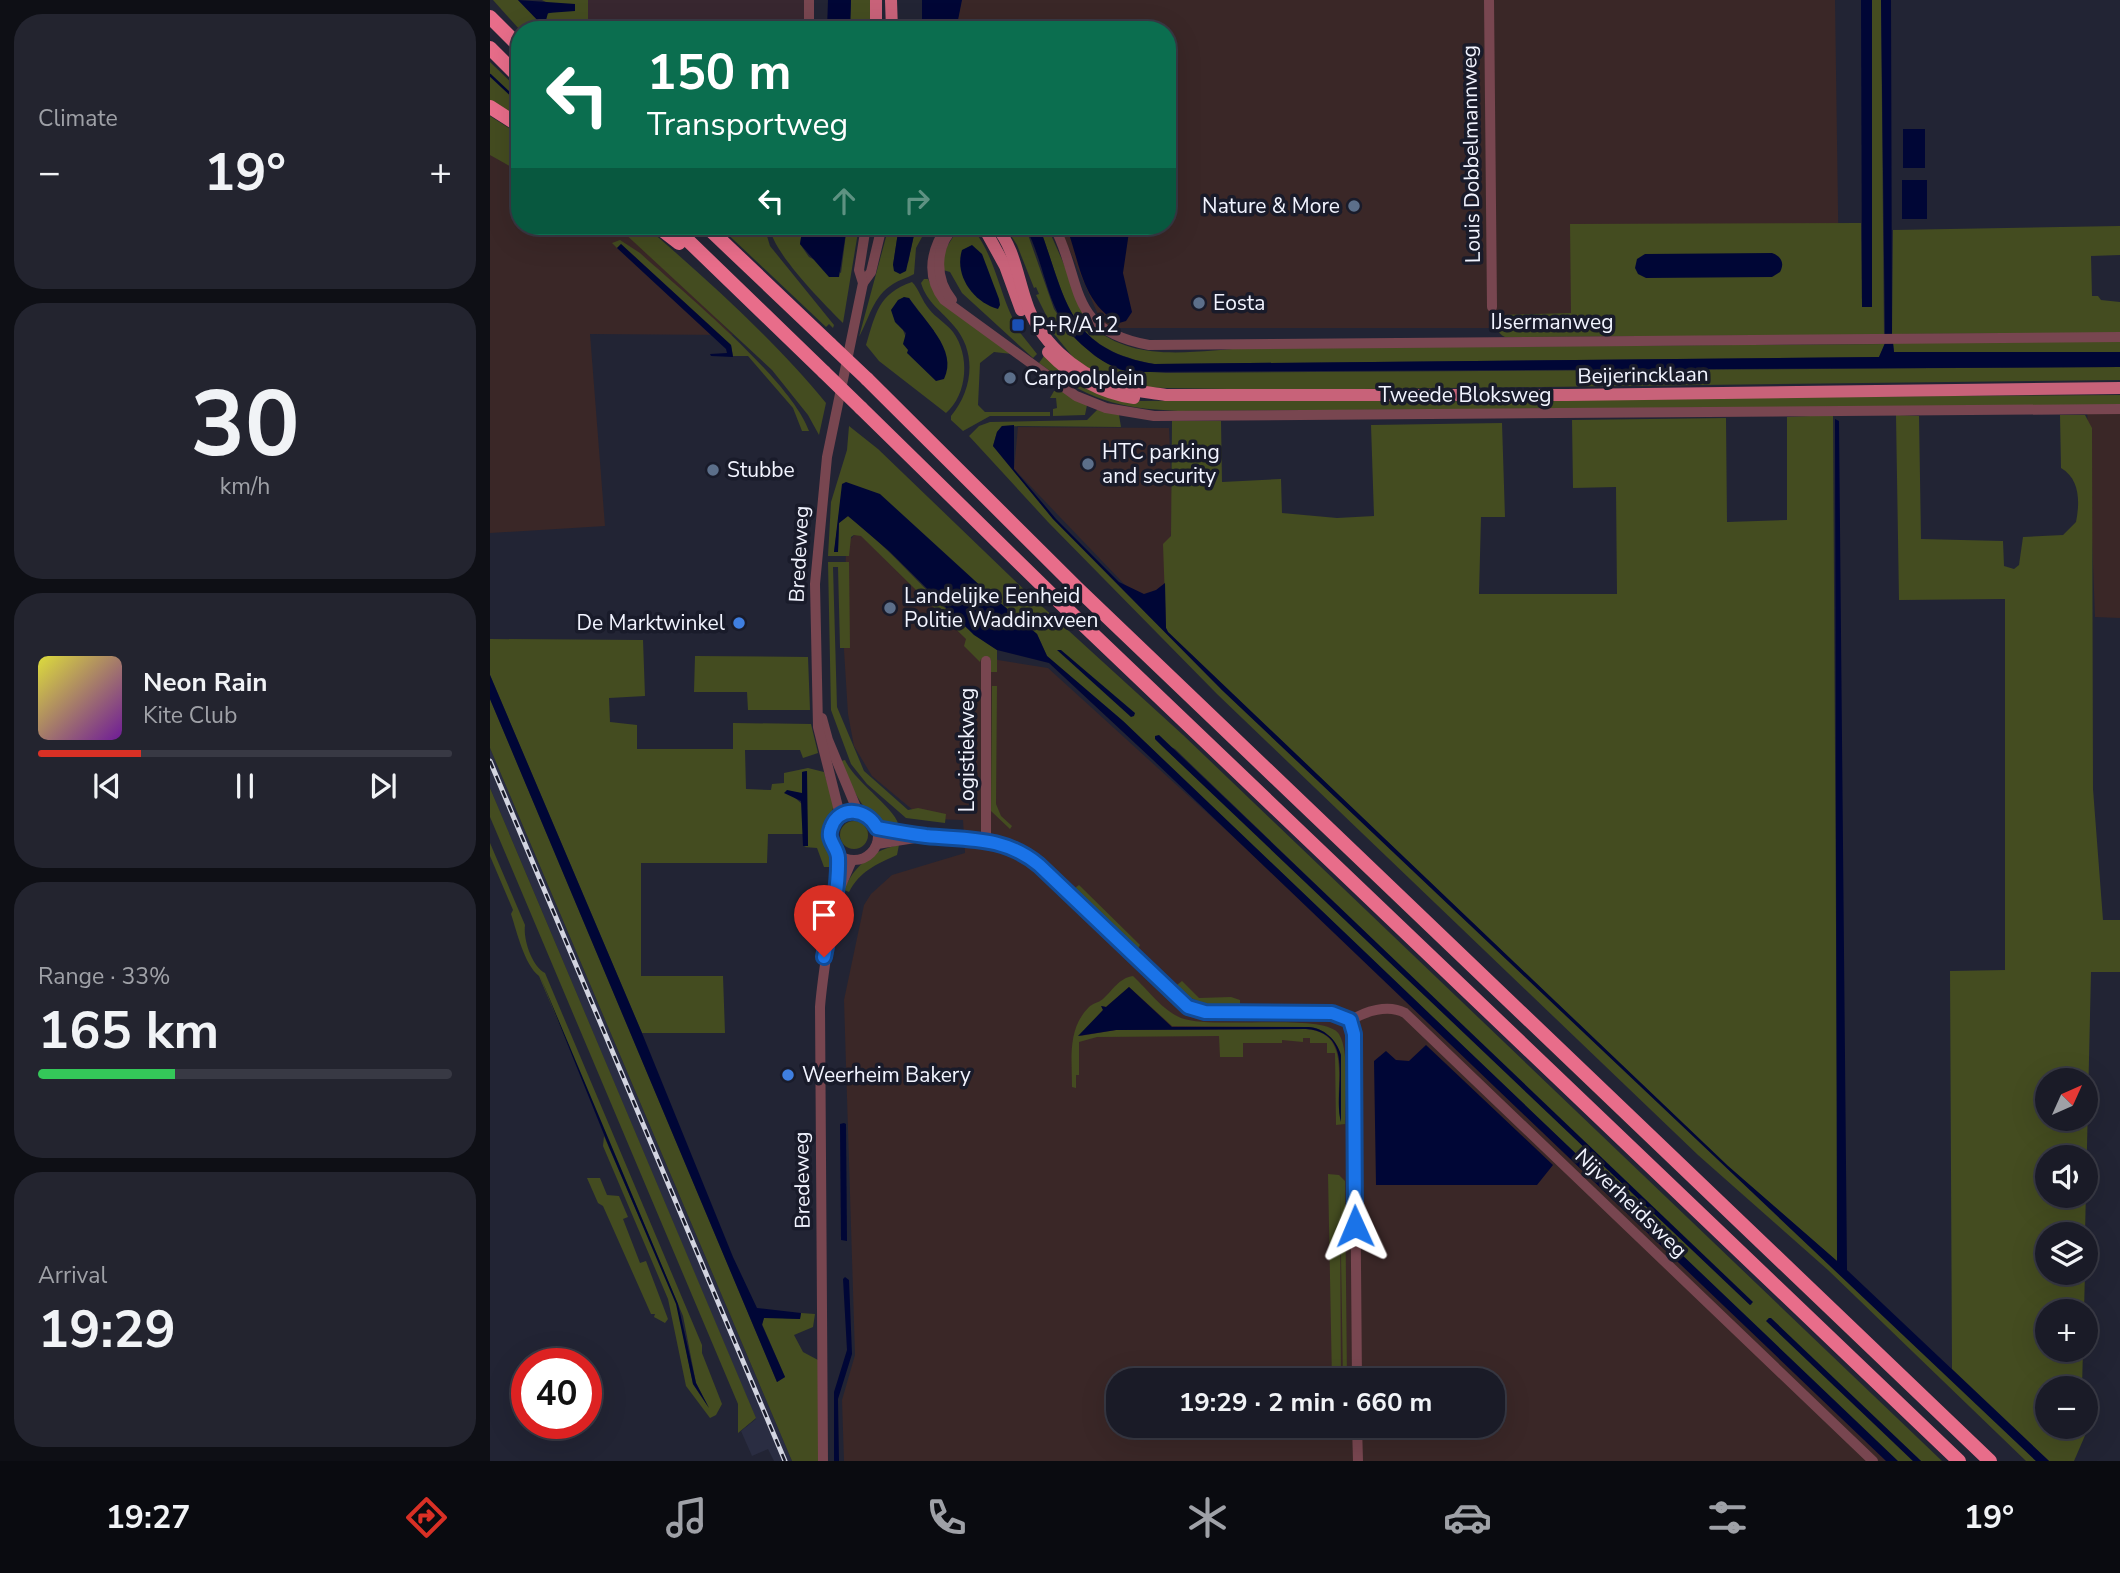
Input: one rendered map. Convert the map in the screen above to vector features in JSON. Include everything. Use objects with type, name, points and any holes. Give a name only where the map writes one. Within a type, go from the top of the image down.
[{"type":"highway","points":[[490,17],[511,38]]},
{"type":"highway","points":[[490,48],[511,69]]},
{"type":"highway","points":[[490,107],[511,120]]},
{"type":"highway","points":[[668,235],[761,311]]},
{"type":"highway","points":[[682,235],[1050,593],[1959,1461]]},
{"type":"highway","points":[[715,235],[867,379],[1077,588],[1990,1461]]},
{"type":"main road","points":[[876,0],[876,21]]},
{"type":"main road","points":[[891,0],[892,21]]},
{"type":"main road","name":"Beijerincklaan","points":[[987,235],[1006,266],[1028,326],[1041,345],[1060,364],[1085,383],[1116,395],[1156,399],[1166,395]]},
{"type":"main road","name":"Beijerincklaan","points":[[1002,235],[1009,245],[1035,323],[1052,346],[1089,374],[1112,385],[1166,395],[1567,395],[2120,388]]},
{"type":"street","points":[[809,0],[810,21]]},
{"type":"street","name":"Louis Dobbelmannweg","points":[[1489,0],[1492,307]]},
{"type":"street","name":"Bredeweg","points":[[863,283],[859,270],[865,235]]},
{"type":"street","name":"Bredeweg","points":[[840,816],[821,745],[815,584],[822,490],[863,283],[871,272],[881,235]]},
{"type":"street","name":"Tweede Bloksweg","points":[[942,235],[936,244],[932,274],[937,292],[944,300],[1076,396],[1106,408],[1154,416],[2120,409]]},
{"type":"street","name":"Tweede Bloksweg","points":[[950,235],[941,249],[939,273],[947,295],[966,316]]},
{"type":"street","name":"IJsermanweg","points":[[1057,235],[1082,305],[1102,327],[1119,338],[1149,345],[2120,337]]},
{"type":"street","name":"Logistiekweg","points":[[986,660],[986,839]]},
{"type":"street","name":"Bredeweg","points":[[818,706],[828,740],[858,812]]},
{"type":"street","points":[[858,812],[870,817],[877,828],[877,844],[867,856],[852,860],[838,854],[832,845],[830,834],[833,824],[840,816],[858,812]]},
{"type":"street","points":[[877,828],[927,836],[986,839],[1002,843],[1028,856],[1188,1007],[1205,1012],[1332,1013],[1350,1020],[1354,1034],[1357,1368]]},
{"type":"street","points":[[877,844],[927,836]]},
{"type":"street","name":"Bredeweg","points":[[822,1461],[820,1007],[823,962],[835,900],[838,854]]},
{"type":"street","name":"Bredeweg","points":[[835,900],[852,860]]},
{"type":"street","name":"Nijverheidsweg","points":[[1350,1020],[1373,1011],[1391,1009],[1405,1013],[1873,1461]]},
{"type":"street","points":[[1357,1438],[1357,1461]]},
{"type":"shaded area","points":[[518,0],[575,4],[575,11],[548,13],[547,21],[538,21]]},
{"type":"shaded area","points":[[542,0],[805,0],[805,21],[547,21],[546,15],[575,4],[550,4]]},
{"type":"shaded area","points":[[828,0],[851,0],[850,21],[827,21]]},
{"type":"shaded area","points":[[922,0],[962,0],[958,21],[922,21]]},
{"type":"shaded area","points":[[939,0],[1835,0],[1839,280],[1843,328],[1104,328],[1063,235],[1176,235],[1176,21],[939,21]]},
{"type":"shaded area","points":[[1861,0],[1872,0],[1872,307],[1862,307]]},
{"type":"shaded area","points":[[1881,0],[1891,0],[1894,352],[2120,352],[2120,367],[1131,372],[1113,367],[1098,358],[1063,322],[1049,292],[1029,235],[1042,235],[1064,297],[1086,332],[1103,346],[1125,357],[1154,364],[1879,357],[1885,343]]},
{"type":"shaded area","points":[[490,129],[511,140],[511,235],[635,235],[733,335],[590,334],[605,526],[490,533]]},
{"type":"shaded area","points":[[1903,129],[1925,129],[1925,168],[1903,168]]},
{"type":"shaded area","points":[[1902,180],[1927,180],[1927,219],[1902,219]]},
{"type":"shaded area","points":[[802,235],[846,235],[839,277],[829,277],[800,244]]},
{"type":"shaded area","points":[[898,235],[914,235],[906,271],[900,274],[894,271]]},
{"type":"shaded area","points":[[1069,235],[1129,235],[1123,273],[1132,312],[1126,321],[1119,323],[1106,315],[1089,293]]},
{"type":"shaded area","points":[[621,244],[731,345],[733,357],[711,356],[710,354],[727,353],[726,349],[617,248]]},
{"type":"shaded area","points":[[972,245],[982,254],[999,299],[998,309],[974,294],[963,278],[960,259],[962,250]]},
{"type":"shaded area","points":[[1772,253],[1780,258],[1782,266],[1780,272],[1772,277],[1646,278],[1638,274],[1635,268],[1637,259],[1645,254]]},
{"type":"shaded area","points":[[909,298],[943,346],[947,357],[944,379],[936,381],[907,353],[908,350],[903,344],[906,333],[895,322],[891,310],[898,300]]},
{"type":"shaded area","points":[[2087,408],[2120,409],[2120,618],[2095,617]]},
{"type":"shaded area","points":[[1835,419],[1839,421],[1847,1270],[2049,1461],[2036,1461],[1222,690],[1053,519],[993,446],[1002,426],[1014,425],[1014,469],[1056,519],[1119,582],[1144,594],[1165,583],[1168,632],[1728,1166],[1837,1261]]},
{"type":"shaded area","points":[[1018,427],[1169,428],[1172,497],[1168,630],[1014,469]]},
{"type":"shaded area","points":[[846,482],[880,494],[1037,634],[1047,656],[1123,721],[1898,1461],[1886,1461],[1049,663],[997,650],[974,635],[889,551],[848,516],[839,523],[838,552],[834,552],[842,484]]},
{"type":"shaded area","points":[[859,530],[979,648],[998,660],[1048,668],[1404,992],[1897,1461],[844,1461],[842,1400],[855,1355],[844,1000],[864,905],[871,894],[892,875],[965,853],[963,820],[934,819],[914,811],[872,776],[854,746],[848,714],[844,650],[846,544]]},
{"type":"shaded area","points":[[1057,650],[1061,650],[1135,713],[1134,716],[1131,717]]},
{"type":"shaded area","points":[[490,675],[642,1033],[733,1257],[757,1308],[801,1313],[800,1319],[764,1318],[762,1325],[785,1377],[777,1382],[490,699]]},
{"type":"shaded area","points":[[1159,735],[1753,1302],[1750,1305],[1162,746],[1155,739],[1155,736]]},
{"type":"shaded area","points":[[490,748],[792,1461],[774,1461],[768,1449],[752,1456],[741,1431],[756,1419],[490,788]]},
{"type":"shaded area","points":[[807,771],[808,846],[803,846],[801,801],[784,793],[787,790],[802,793],[802,772]]},
{"type":"shaded area","points":[[540,976],[678,1304],[696,1383],[709,1408],[693,1384],[676,1304]]},
{"type":"shaded area","points":[[1129,987],[1172,1027],[1308,1027],[1324,1032],[1333,1039],[1341,1055],[1341,1122],[1338,1052],[1332,1041],[1322,1033],[1306,1029],[1116,1030],[1078,1036],[1103,1010],[1101,1006],[1106,1007]]},
{"type":"shaded area","points":[[1426,1045],[1553,1165],[1537,1185],[1376,1185],[1374,1061],[1386,1051],[1396,1060],[1409,1061]]},
{"type":"shaded area","points":[[844,1123],[847,1241],[841,1240],[840,1124]]},
{"type":"shaded area","points":[[845,1277],[849,1280],[852,1354],[838,1399],[839,1461],[834,1461],[834,1392],[847,1350]]},
{"type":"shaded area","points":[[1769,1318],[1921,1461],[1913,1461],[1766,1321]]},
{"type":"green space","points":[[493,0],[518,0],[538,21],[512,21]]},
{"type":"green space","points":[[542,0],[588,0],[588,21],[547,21],[547,14],[575,4],[550,4]]},
{"type":"green space","points":[[851,0],[871,0],[871,21],[850,21]]},
{"type":"green space","points":[[1872,0],[1881,0],[1884,335],[1505,337],[1499,333],[1496,315],[1571,313],[1570,224],[1861,223],[1862,307]]},
{"type":"green space","points":[[490,62],[511,82],[511,117],[490,103]]},
{"type":"green space","points":[[490,116],[511,129],[511,167],[490,155]]},
{"type":"green space","points":[[2120,226],[2120,255],[2091,256],[2092,296],[2120,302],[2120,333],[1892,334],[1893,230]]},
{"type":"green space","points":[[626,235],[655,235],[764,335],[826,403],[819,435],[808,415],[772,370]]},
{"type":"green space","points":[[729,235],[767,235],[770,246],[834,325],[833,328],[829,324],[826,327]]},
{"type":"green space","points":[[802,235],[800,244],[809,257],[841,273],[846,235],[858,235],[843,323],[788,262],[772,236]]},
{"type":"green space","points":[[887,235],[898,235],[893,265],[908,263],[914,235],[923,235],[916,248],[914,274],[886,289],[872,308],[859,337]]},
{"type":"green space","points":[[954,235],[977,235],[991,262],[1013,319],[1010,320],[1037,354],[1033,358],[962,293],[950,272],[943,270],[943,253]]},
{"type":"green space","points":[[1011,235],[1028,235],[1054,309],[1071,335],[1095,356],[1120,370],[1166,373],[2120,367],[2120,380],[1284,390],[1138,387],[1111,380],[1077,362],[1050,329],[1052,327],[1036,295],[1039,294],[1036,287],[1034,288]]},
{"type":"green space","points":[[1042,235],[1051,235],[1091,325],[1108,338],[1146,350],[1188,352],[1251,348],[1885,344],[1879,357],[1155,364],[1126,357],[1103,346],[1086,332],[1064,297]]},
{"type":"green space","points":[[620,240],[640,253],[759,362],[798,410],[809,431],[802,431],[793,408],[748,356],[733,356],[731,345],[621,244],[617,248],[612,243]]},
{"type":"green space","points":[[928,279],[939,300],[1012,354],[994,352],[980,363],[978,405],[985,412],[1050,412],[1050,416],[990,416],[963,431],[951,420],[968,383],[969,359],[961,336],[927,296],[921,283]]},
{"type":"green space","points":[[912,282],[929,309],[953,332],[962,352],[962,385],[959,396],[946,413],[879,361],[866,345],[880,306],[892,292]],"holes":[[[909,298],[934,331],[906,338],[903,330]]]},
{"type":"green space","points":[[2120,341],[2120,352],[1898,354],[1894,352],[1893,343]]},
{"type":"green space","points":[[1044,356],[1127,399],[1139,401],[2120,395],[2120,405],[1178,411],[1120,404],[1089,394],[1039,363]]},
{"type":"green space","points":[[1054,391],[1062,391],[1087,405],[1085,415],[1053,416],[1053,409],[1057,408],[1056,398],[1050,398]]},
{"type":"green space","points":[[1098,409],[1119,415],[1121,427],[1002,426],[993,446],[1053,519],[1222,690],[2036,1461],[2026,1461],[1828,1270],[1698,1155],[1217,694],[1048,522],[969,436],[979,426],[990,422],[1087,420]]},
{"type":"green space","points":[[1833,415],[1838,1262],[1728,1166],[1168,632],[1163,544],[1171,536],[1172,421],[1221,421],[1222,482],[1281,479],[1282,513],[1337,518],[1374,516],[1371,425],[1502,423],[1505,517],[1481,517],[1479,594],[1617,594],[1616,487],[1573,488],[1572,420],[1726,418],[1727,522],[1787,520],[1787,417]]},
{"type":"green space","points":[[1896,415],[1919,416],[1921,539],[2003,541],[2004,566],[2014,569],[2019,565],[2023,537],[2063,535],[2076,522],[2077,492],[2072,478],[2061,468],[2060,415],[2085,415],[2092,428],[2093,789],[2103,920],[2120,920],[2120,972],[2091,972],[2089,1068],[2035,1068],[2035,1131],[2087,1131],[2087,1145],[2035,1145],[2035,1208],[2086,1208],[2085,1222],[2035,1222],[2035,1285],[2085,1285],[2084,1299],[2035,1299],[2035,1362],[2083,1362],[2082,1376],[2035,1376],[2035,1439],[2083,1439],[2074,1461],[2049,1461],[1952,1369],[1950,971],[2005,970],[2005,599],[1899,600]]},
{"type":"green space","points":[[849,426],[878,449],[1035,600],[1183,735],[1942,1461],[1921,1461],[1769,1318],[1767,1321],[1913,1461],[1897,1461],[1123,721],[1047,656],[1037,634],[985,590],[843,484],[834,552],[838,551],[839,523],[848,516],[886,549],[958,620],[997,650],[997,672],[991,672],[991,659],[981,659],[980,662],[964,646],[966,639],[861,536],[851,537],[849,556],[828,556],[831,502],[847,450]],"holes":[[[1155,739],[1175,749],[1752,1304],[1750,1305]]]},
{"type":"green space","points":[[828,562],[849,562],[850,648],[840,648],[838,567],[833,567],[837,707],[864,771],[908,810],[918,808],[946,814],[945,823],[906,818],[867,784],[851,764],[831,710]]},
{"type":"green space","points":[[490,639],[643,640],[645,696],[609,698],[610,722],[637,725],[637,749],[733,749],[733,723],[811,724],[818,753],[803,758],[800,750],[745,750],[746,789],[771,790],[772,784],[784,783],[784,773],[808,768],[824,772],[834,804],[826,835],[834,858],[831,867],[824,867],[817,848],[804,847],[808,845],[806,771],[802,772],[802,793],[794,797],[802,804],[803,834],[768,834],[767,863],[641,863],[641,976],[723,976],[725,1033],[642,1033],[490,675]]},
{"type":"green space","points":[[695,656],[808,657],[810,710],[748,710],[747,692],[694,692]]},
{"type":"green space","points":[[992,686],[997,686],[996,804],[1001,816],[1012,826],[1010,829],[991,811]]},
{"type":"green space","points":[[490,699],[777,1382],[785,1377],[762,1324],[764,1317],[800,1319],[801,1313],[815,1314],[813,1327],[794,1335],[803,1352],[818,1360],[819,1461],[792,1461],[490,748]]},
{"type":"green space","points":[[845,760],[850,769],[892,813],[899,828],[877,819],[862,804],[841,761]]},
{"type":"green space","points":[[490,788],[756,1418],[738,1433],[738,1404],[490,817]]},
{"type":"green space","points":[[854,821],[864,825],[868,835],[864,845],[854,849],[844,845],[840,835],[844,825]]},
{"type":"green space","points":[[490,843],[525,925],[529,952],[536,965],[545,973],[702,1345],[702,1353],[722,1404],[716,1415],[710,1418],[686,1386],[668,1299],[603,1146],[604,1136],[677,1304],[693,1384],[709,1408],[696,1383],[683,1316],[539,976],[525,956],[511,914],[513,910],[490,856]]},
{"type":"green space","points":[[899,845],[897,855],[863,874],[849,892],[844,890],[853,874],[866,860],[881,850]]},
{"type":"green space","points":[[1079,885],[1140,945],[1136,952],[1076,894],[1075,888]]},
{"type":"green space","points":[[1133,976],[1161,1005],[1181,1018],[1217,1022],[1291,1022],[1330,1027],[1339,1034],[1345,1053],[1345,1124],[1336,1125],[1335,1053],[1327,1053],[1327,1043],[1310,1043],[1310,1038],[1303,1038],[1303,1042],[1282,1040],[1282,1043],[1243,1043],[1243,1057],[1220,1057],[1219,1036],[1097,1037],[1079,1042],[1079,1075],[1076,1075],[1076,1088],[1072,1087],[1072,1045],[1077,1025],[1089,1007],[1103,999],[1128,977]],"holes":[[[1129,987],[1172,1026],[1308,1027],[1324,1032],[1333,1039],[1341,1055],[1341,1121],[1337,1052],[1331,1041],[1321,1033],[1306,1029],[1116,1030],[1080,1036],[1103,1010],[1102,1006],[1106,1007]]]},
{"type":"green space","points":[[1171,980],[1177,985],[1182,981],[1199,998],[1231,997],[1240,1000],[1240,1007],[1219,1006],[1193,999],[1168,983]]},
{"type":"green space","points":[[1328,1174],[1339,1175],[1345,1181],[1347,1368],[1343,1368],[1340,1192],[1341,1368],[1332,1368]]},
{"type":"green space","points":[[587,1178],[600,1178],[607,1195],[619,1196],[628,1217],[623,1219],[640,1263],[646,1261],[668,1319],[665,1323],[654,1317],[655,1314],[651,1314],[603,1206],[598,1203]]},
{"type":"waterway","points":[[490,75],[511,95]]},
{"type":"railway","points":[[490,761],[785,1461]]},
{"type":"place","name":"Nature & More","points":[[1354,206]]},
{"type":"place","name":"Eosta","points":[[1199,303]]},
{"type":"place","name":"P+R/A12","points":[[1018,325]]},
{"type":"place","name":"Carpoolplein","points":[[1010,378]]},
{"type":"place","name":"HTC parking and security","points":[[1088,464]]},
{"type":"place","name":"Stubbe","points":[[713,470]]},
{"type":"place","name":"Landelijke Eenheid Politie Waddinxveen","points":[[890,608]]},
{"type":"place","name":"De Marktwinkel","points":[[739,623]]},
{"type":"place","name":"Weerheim Bakery","points":[[788,1075]]},
{"type":"route","points":[[824,957],[835,900],[838,863],[838,854],[832,845],[830,834],[831,827],[840,816],[858,812],[870,817],[877,828],[927,836],[986,839],[1015,849],[1039,865],[1188,1007],[1205,1012],[1332,1013],[1350,1020],[1354,1034],[1355,1226]]}]
